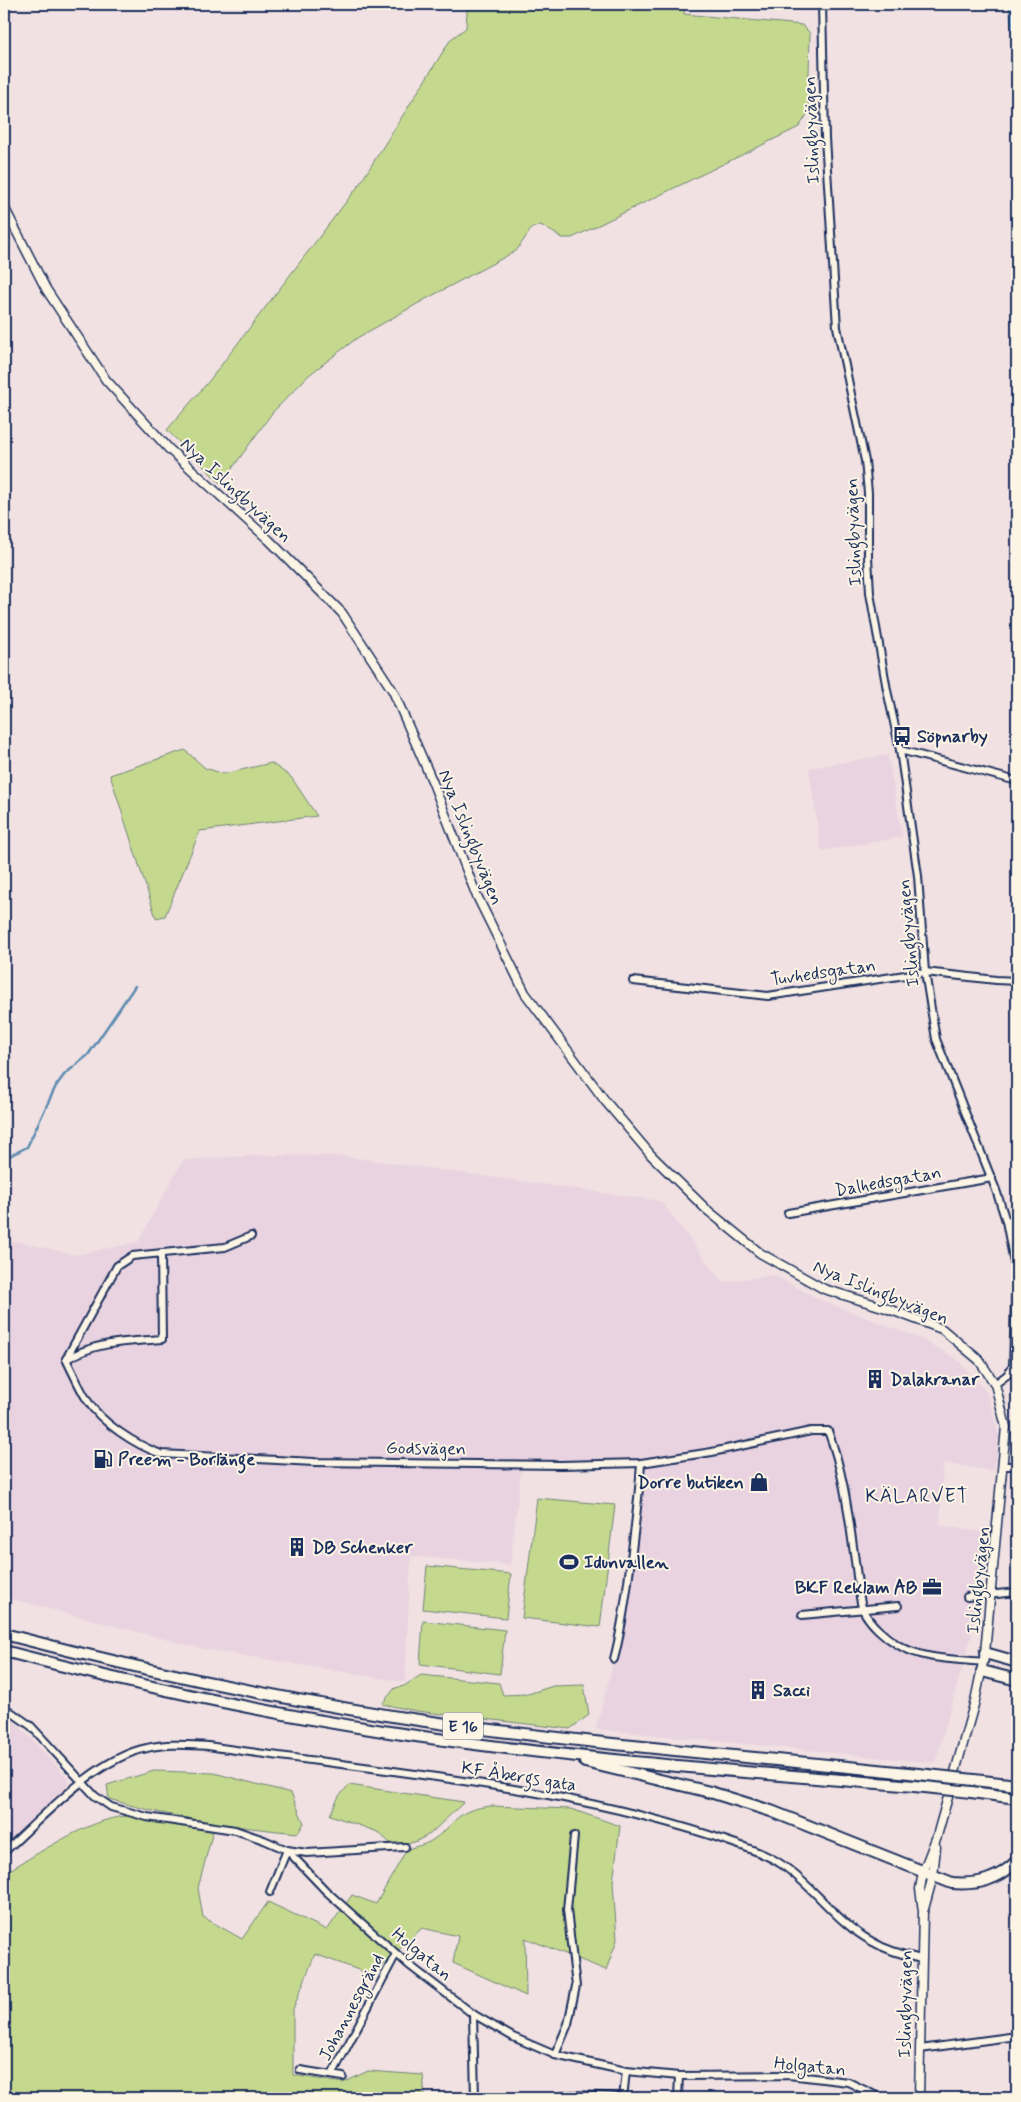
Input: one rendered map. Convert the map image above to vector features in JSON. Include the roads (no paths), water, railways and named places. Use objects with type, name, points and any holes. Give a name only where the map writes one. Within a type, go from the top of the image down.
[{"type":"highway","name":"E 16","points":[[4,1634],[106,1660],[198,1680],[393,1716],[549,1737],[1017,1785]]},
{"type":"highway","name":"E 16","points":[[4,1651],[194,1697],[398,1733],[549,1753],[925,1787],[1017,1798]]},
{"type":"highway","points":[[984,1662],[1017,1662]]},
{"type":"highway","points":[[984,1662],[1017,1680]]},
{"type":"highway","points":[[549,1753],[710,1792],[771,1811],[952,1883],[979,1883],[1004,1873],[1017,1861]]},
{"type":"street","name":"Islingbyvägen","points":[[822,4],[825,138],[838,327],[866,461],[870,593],[887,690],[900,750],[918,876],[925,972],[936,1040],[960,1104],[992,1178],[1006,1221],[1016,1273],[1013,1366],[1007,1375],[995,1384],[1006,1427],[992,1595],[984,1662],[936,1836],[923,1911],[919,2098]]},
{"type":"street","name":"Nya Islingbyvägen","points":[[4,207],[46,289],[106,380],[169,449],[269,540],[342,613],[393,691],[433,783],[476,894],[525,993],[612,1110],[651,1155],[706,1209],[760,1253],[824,1289],[886,1308],[942,1329],[979,1360],[995,1384]]},
{"type":"street","points":[[900,750],[1017,781]]},
{"type":"street","name":"Tuvhedsgatan","points":[[633,981],[768,996],[925,972],[1017,981]]},
{"type":"street","name":"Dalhedsgatan","points":[[788,1213],[992,1178]]},
{"type":"street","points":[[1006,1221],[1017,1219]]},
{"type":"street","points":[[66,1359],[117,1266],[132,1256],[225,1247],[251,1236]]},
{"type":"street","points":[[66,1359],[84,1349],[108,1344],[162,1339],[161,1253]]},
{"type":"street","name":"Godsvägen","points":[[66,1359],[88,1402],[114,1428],[150,1450],[161,1454],[314,1462],[641,1464],[712,1452],[811,1431],[828,1431],[835,1449],[848,1513],[862,1610]]},
{"type":"street","points":[[614,1659],[621,1634],[627,1591],[639,1500],[641,1464]]},
{"type":"street","points":[[1004,1466],[1017,1466]]},
{"type":"street","points":[[967,1597],[1017,1592]]},
{"type":"street","points":[[802,1616],[898,1606]]},
{"type":"street","points":[[862,1610],[877,1629],[899,1645],[921,1654],[944,1659],[984,1662]]},
{"type":"street","name":"Holgatan","points":[[4,1708],[31,1726],[102,1802],[120,1811],[147,1817],[235,1830],[287,1850],[307,1853],[405,1848]]},
{"type":"street","name":"KF Åbergs gata","points":[[82,1782],[113,1761],[145,1748],[163,1745],[208,1746],[507,1788],[584,1802],[692,1830],[736,1844],[768,1857],[793,1873],[854,1930],[870,1941],[894,1952],[921,1959]]},
{"type":"street","points":[[4,1852],[82,1782]]},
{"type":"street","points":[[555,2055],[568,2024],[576,1986],[568,1910],[574,1836]]},
{"type":"street","points":[[270,1892],[287,1850]]},
{"type":"street","name":"Holgatan","points":[[287,1850],[326,1891],[396,1954],[473,2014],[513,2038],[555,2055],[626,2071],[679,2076],[788,2075],[848,2082],[881,2098]]},
{"type":"street","name":"Johannesgränd","points":[[332,2075],[396,1954]]},
{"type":"street","points":[[473,2014],[476,2098]]},
{"type":"street","points":[[920,2049],[1017,2036]]},
{"type":"street","points":[[300,2070],[343,2077]]},
{"type":"street","points":[[553,2098],[572,2095],[623,2097],[626,2071]]},
{"type":"street","points":[[678,2098],[679,2076]]},
{"type":"water","points":[[1009,4],[1017,4],[1017,72]]},
{"type":"waterway","points":[[4,1159],[27,1147],[56,1086],[64,1075],[88,1055],[135,986]]},
{"type":"place","name":"Söpnarby","points":[[902,736]]},
{"type":"place","name":"Dalakranar","points":[[875,1379]]},
{"type":"place","name":"Preem - Borlänge","points":[[103,1459]]},
{"type":"place","name":"Dorre butiken","points":[[759,1482]]},
{"type":"place","name":"DB Schenker","points":[[297,1547]]},
{"type":"place","name":"Idunvallen","points":[[569,1562]]},
{"type":"place","name":"BKF Reklam AB","points":[[932,1587]]},
{"type":"place","name":"Sacci","points":[[758,1690]]},
{"type":"district","name":"KÄLARVET","points":[[917,1495]]}]
